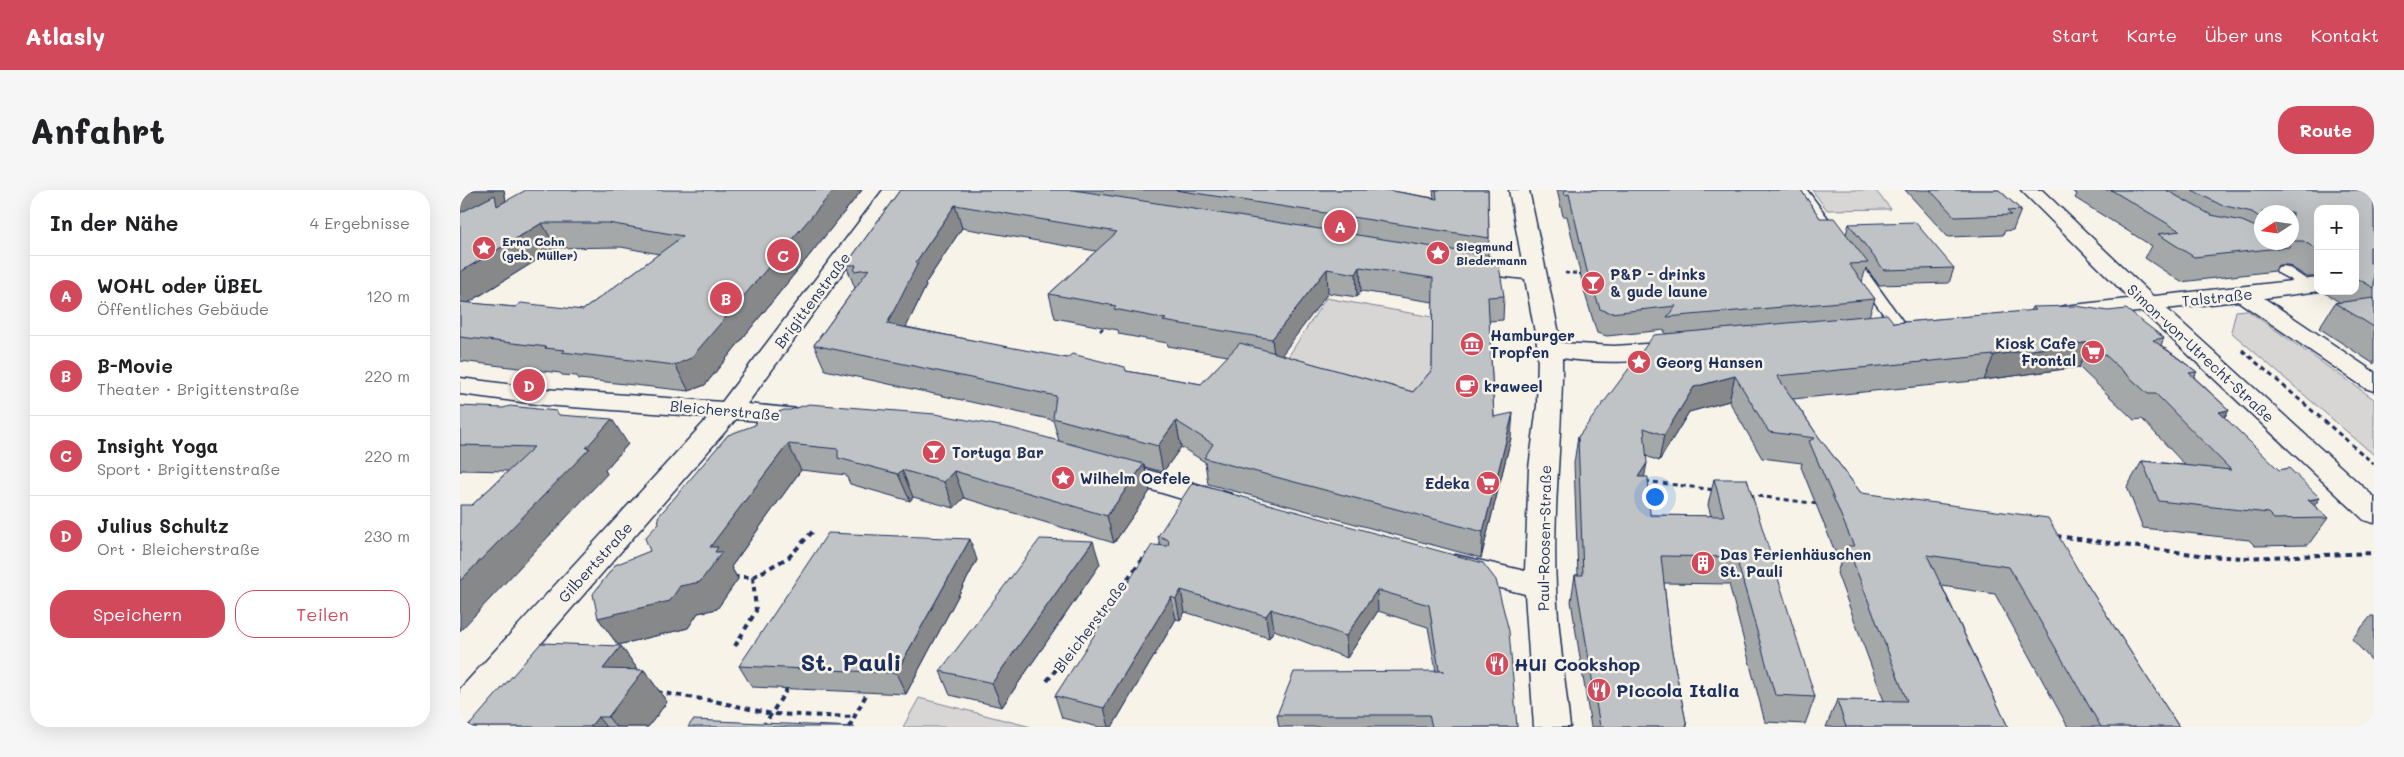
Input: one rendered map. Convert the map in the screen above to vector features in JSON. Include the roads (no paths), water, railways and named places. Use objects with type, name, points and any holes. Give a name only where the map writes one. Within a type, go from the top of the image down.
[{"type":"street","name":"Brigittenstraße","points":[[730,410],[893,190]]},
{"type":"street","name":"Paul-Roosen-Straße","points":[[1519,190],[1550,349],[1550,406],[1543,468],[1540,586],[1552,727]]},
{"type":"street","name":"Simon-von-Utrecht-Straße","points":[[2031,190],[2149,305],[2374,513]]},
{"type":"street","points":[[1447,264],[1511,273],[1535,273]]},
{"type":"street","name":"Talstraße","points":[[2040,316],[2314,286]]},
{"type":"street","points":[[2243,294],[2374,383]]},
{"type":"street","points":[[1873,331],[1911,328]]},
{"type":"street","points":[[1550,349],[1576,354],[1604,355],[1704,346]]},
{"type":"street","name":"Bleicherstraße","points":[[460,386],[544,397],[836,419]]},
{"type":"street","name":"Gilbertstraße","points":[[463,705],[730,410]]},
{"type":"street","points":[[1086,462],[1243,506]]},
{"type":"street","points":[[1430,558],[1540,586]]},
{"type":"lane","points":[[1801,190],[1911,328]]},
{"type":"lane","points":[[2283,270],[2314,286]]},
{"type":"place","name":"WOHL oder ÜBEL","points":[[1340,226]]},
{"type":"place","name":"Erna Cohn (geb. Müller)","points":[[484,248]]},
{"type":"place","name":"Siegmund Biedermann","points":[[1438,253]]},
{"type":"place","name":"Insight Yoga","points":[[783,255]]},
{"type":"place","name":"P&P - drinks & gude laune","points":[[1593,283]]},
{"type":"place","name":"B-Movie","points":[[726,298]]},
{"type":"place","name":"Hamburger Tropfen","points":[[1472,344]]},
{"type":"place","name":"Kiosk Cafe Frontal","points":[[2093,352]]},
{"type":"place","name":"Georg Hansen","points":[[1639,362]]},
{"type":"place","name":"Julius Schultz","points":[[529,385]]},
{"type":"place","name":"kraweel","points":[[1467,386]]},
{"type":"place","name":"Tortuga Bar","points":[[934,452]]},
{"type":"place","name":"Wilhelm Oefele","points":[[1063,478]]},
{"type":"place","name":"Edeka","points":[[1488,483]]},
{"type":"place","name":"Das Ferienhäuschen St. Pauli","points":[[1703,563]]},
{"type":"place","name":"HUi Cookshop","points":[[1497,664]]},
{"type":"place","name":"Piccola Italia","points":[[1599,690]]},
{"type":"district","name":"St. Pauli","points":[[851,661]]}]
